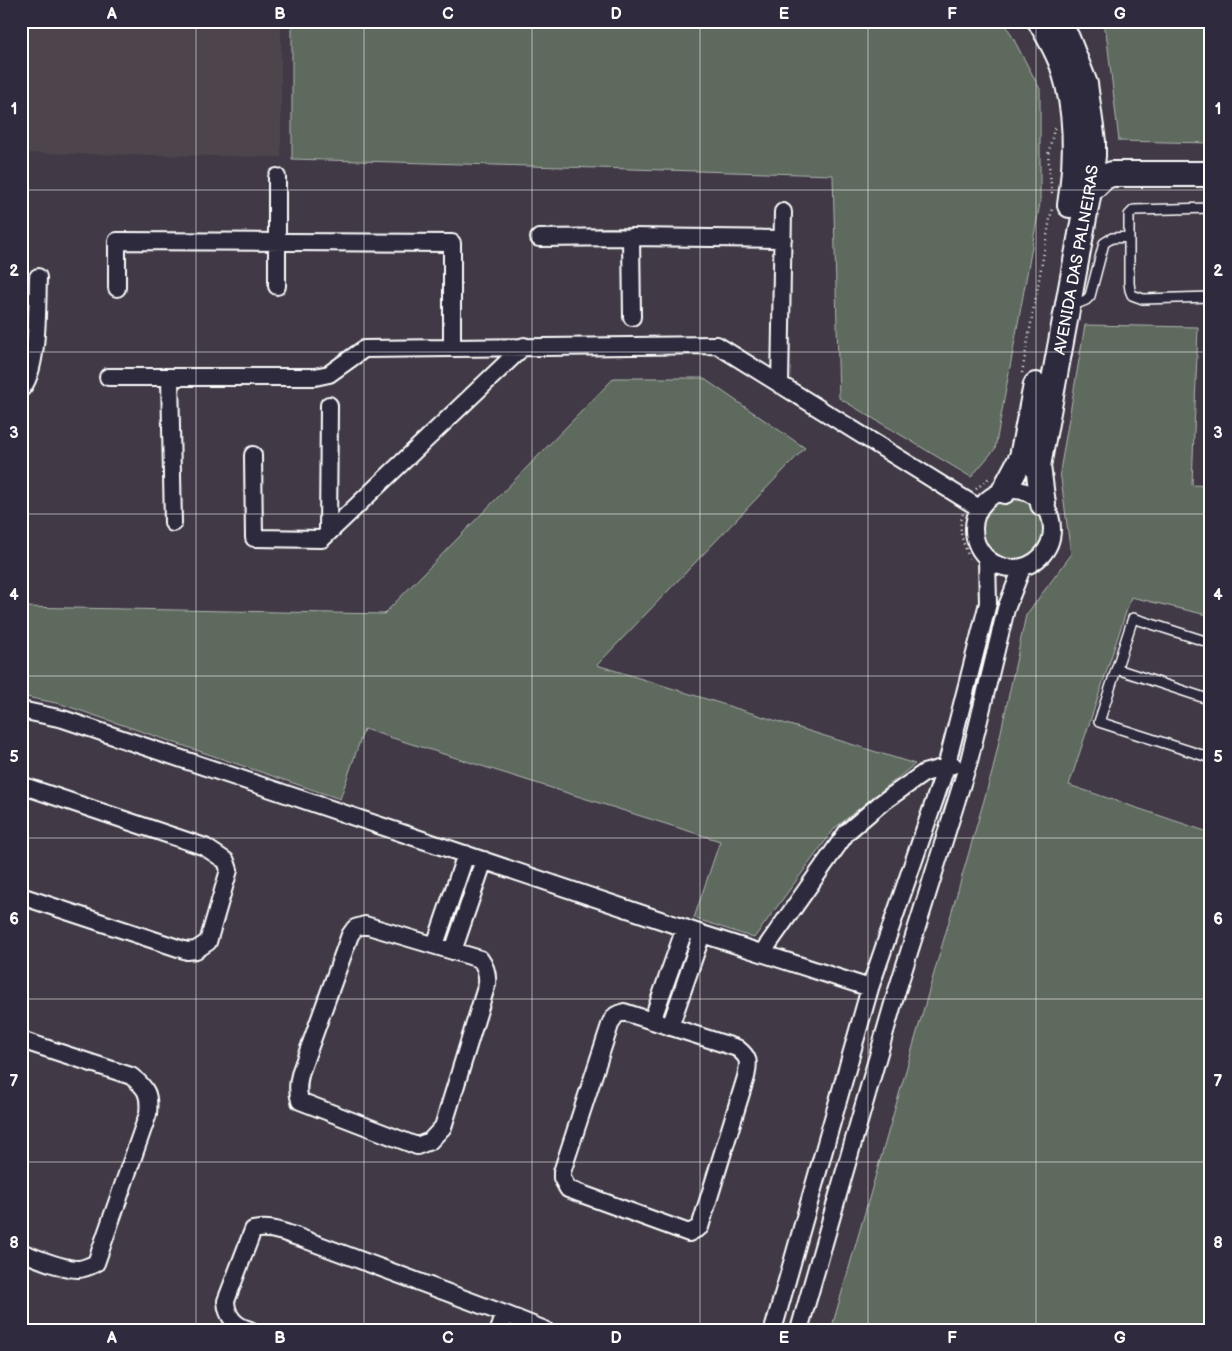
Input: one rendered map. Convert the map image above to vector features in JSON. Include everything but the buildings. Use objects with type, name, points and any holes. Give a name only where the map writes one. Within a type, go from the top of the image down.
[{"type":"street","name":"AVENIDA DAS PALNEIRAS","points":[[997,484],[1022,457],[1062,252],[1076,160],[1076,136],[1064,69],[1040,21]]},
{"type":"street","name":"AVENIDA DAS PALNEIRAS","points":[[1043,504],[1038,466],[1089,191],[1093,156],[1093,142],[1085,84],[1067,38],[1058,21]]},
{"type":"street","points":[[1093,142],[1108,159],[1116,162],[1211,165]]},
{"type":"street","points":[[1089,191],[1104,178],[1112,174],[1211,174]]},
{"type":"street","points":[[277,176],[277,286]]},
{"type":"street","points":[[780,385],[783,212]]},
{"type":"street","points":[[631,237],[632,317]]},
{"type":"street","points":[[539,238],[783,239]]},
{"type":"street","points":[[117,288],[117,241],[452,243],[452,347]]},
{"type":"street","points":[[21,389],[26,385],[30,374],[36,333],[38,277]]},
{"type":"street","points":[[108,377],[316,377],[329,374],[364,349],[717,345],[974,505]]},
{"type":"street","points":[[253,456],[254,538],[322,539],[524,346]]},
{"type":"street","points":[[170,378],[173,523]]},
{"type":"street","points":[[328,533],[329,406]]},
{"type":"street","points":[[974,505],[987,500],[995,494],[997,484],[1026,492],[1035,497],[1043,504],[1049,514],[1052,525],[1052,536],[1048,547],[1033,564],[1022,568],[1010,569],[981,563]]},
{"type":"street","points":[[773,1330],[870,988],[946,767],[988,603],[980,550],[975,540],[973,529],[974,505]]},
{"type":"street","points":[[799,1330],[895,997],[969,761],[1006,608],[1022,568]]},
{"type":"street","points":[[21,710],[63,719],[702,934],[870,988]]},
{"type":"street","points":[[762,953],[847,832],[880,804],[924,773],[969,761]]},
{"type":"street","points":[[21,785],[205,847],[226,861],[229,870],[208,942],[196,950],[187,951],[21,896]]},
{"type":"street","points":[[435,945],[466,854]]},
{"type":"street","points":[[453,951],[484,860]]},
{"type":"street","points":[[365,925],[435,945],[480,959],[488,975],[487,984],[443,1127],[430,1141],[417,1146],[300,1101],[298,1085],[301,1071],[350,935],[355,928],[365,925]]},
{"type":"street","points":[[652,1021],[685,928]]},
{"type":"street","points":[[670,1027],[702,934]]},
{"type":"street","points":[[624,1012],[652,1021],[737,1048],[746,1055],[748,1060],[746,1077],[700,1227],[689,1234],[568,1189],[562,1178],[562,1172],[611,1022],[616,1015],[624,1012]]},
{"type":"street","points":[[21,1040],[131,1076],[142,1084],[149,1101],[148,1114],[96,1263],[89,1267],[78,1269],[68,1268],[21,1252]]},
{"type":"street","points":[[250,1330],[234,1323],[226,1311],[226,1301],[253,1230],[262,1228],[274,1229],[298,1237],[545,1330]]},
{"type":"street","points":[[499,1330],[505,1314]]},
{"type":"lane","points":[[1211,208],[1134,210],[1129,215],[1129,283],[1132,295],[1143,299],[1211,297]]},
{"type":"lane","points":[[1067,308],[1086,300],[1090,296],[1104,243],[1112,238],[1130,237]]},
{"type":"lane","points":[[1211,643],[1133,618],[1099,722],[1211,758]]},
{"type":"lane","points":[[1117,668],[1211,700]]},
{"type":"path","points":[[1052,193],[1048,155],[1055,123]]},
{"type":"path","points":[[1021,379],[1053,202]]},
{"type":"path","points":[[981,563],[962,544],[961,518],[974,505],[973,492],[997,484]]},
{"type":"shaded area","points":[[21,21],[281,21],[281,157],[21,153]]},
{"type":"green space","points":[[292,21],[1004,21],[1040,89],[1040,203],[995,449],[971,477],[839,398],[833,175],[292,159]]},
{"type":"green space","points":[[1096,21],[1211,21],[1211,143],[1119,141],[1106,31]]},
{"type":"green space","points":[[1085,325],[1198,327],[1192,485],[1211,486],[1211,616],[1131,597],[1069,785],[1211,833],[1211,1330],[831,1330],[993,769],[1026,615],[1071,555],[1060,471]]},
{"type":"green space","points":[[614,378],[703,378],[805,448],[597,665],[915,764],[835,828],[754,938],[694,918],[720,841],[364,729],[340,799],[61,704],[21,696],[21,607],[384,614]]},
{"type":"green space","points":[[1013,497],[1026,500],[1036,507],[1043,517],[1046,530],[1043,543],[1036,553],[1026,560],[1013,563],[1000,560],[990,553],[983,543],[980,530],[983,517],[990,507],[1000,500]]}]
